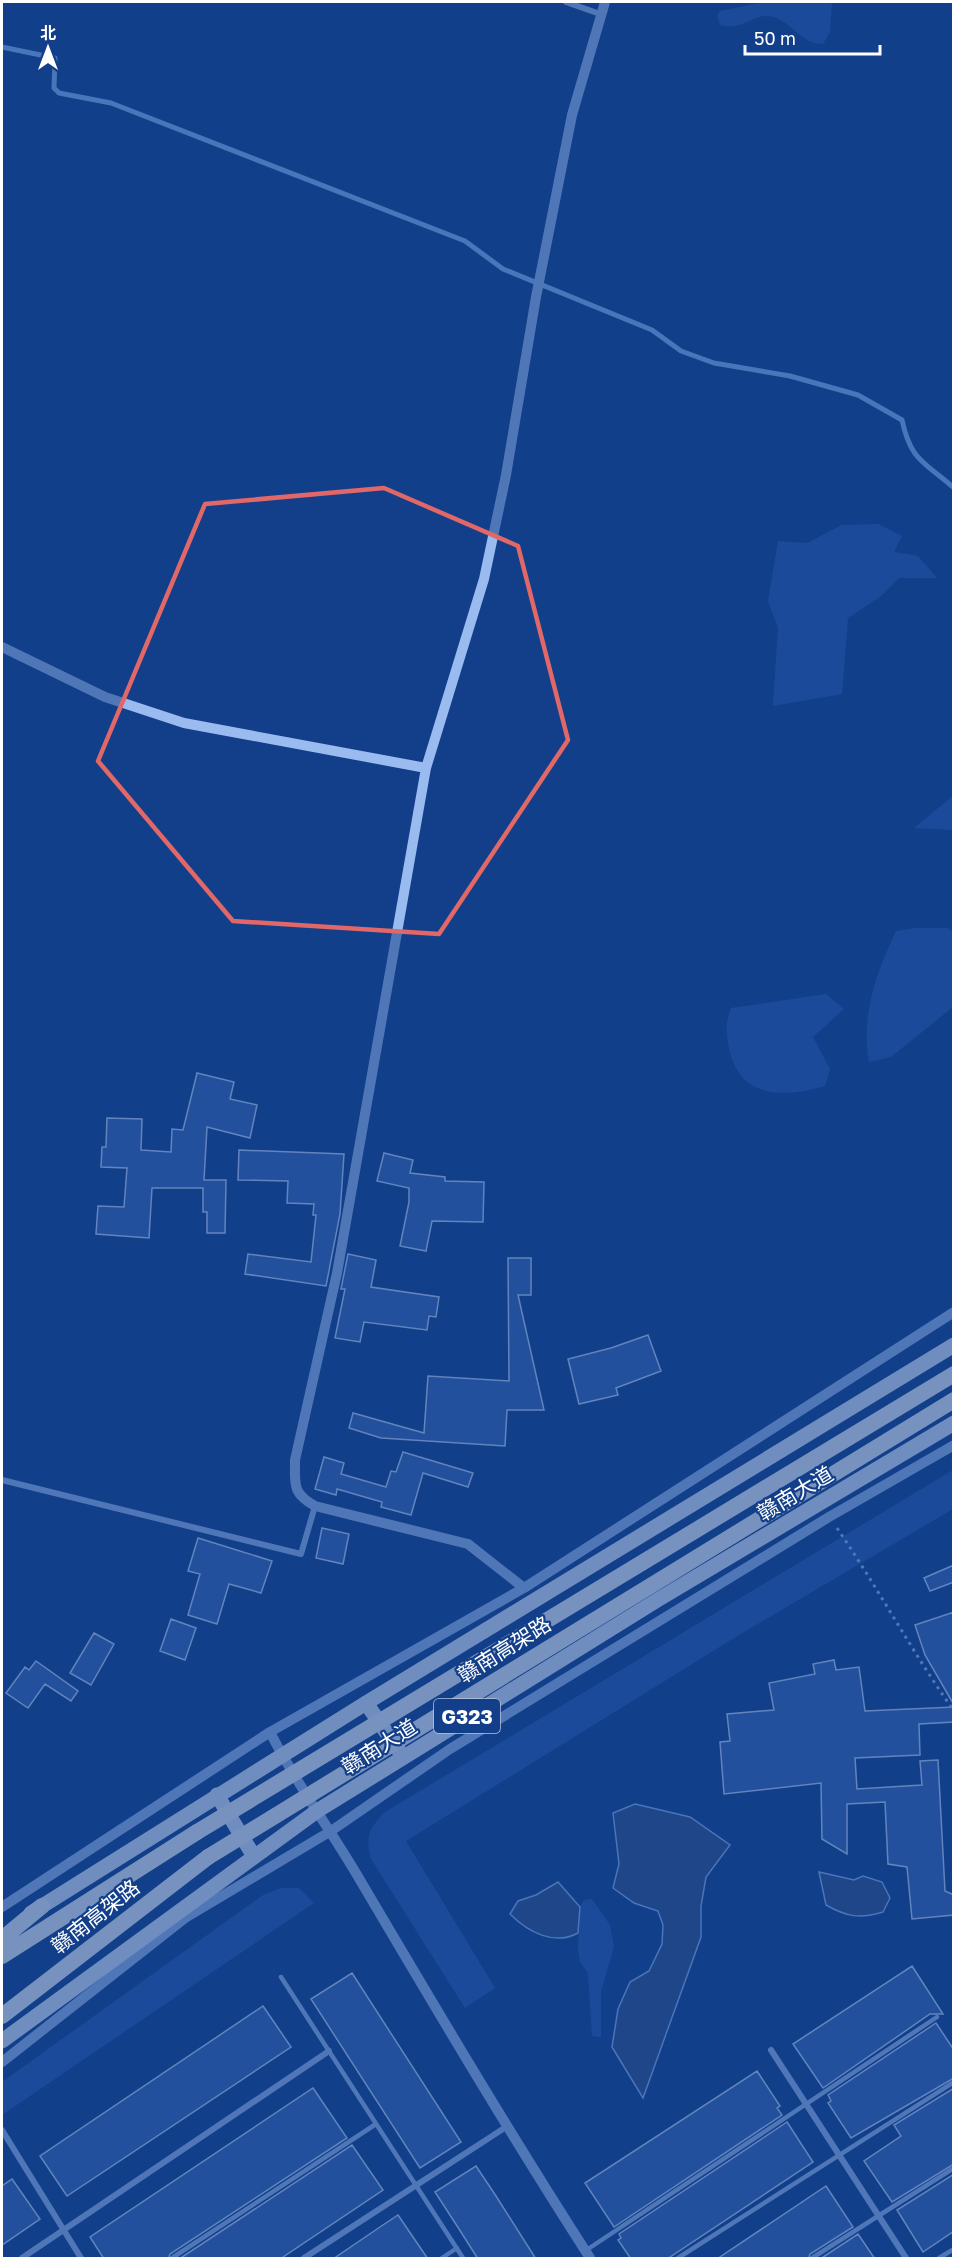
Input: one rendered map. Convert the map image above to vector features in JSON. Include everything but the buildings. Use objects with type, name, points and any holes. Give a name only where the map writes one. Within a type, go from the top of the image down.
[{"type":"highway","name":"赣南高架路","points":[[2,1956],[197,1832],[954,1374]]},
{"type":"highway","name":"赣南高架路","points":[[2,2016],[208,1857],[954,1400]]},
{"type":"highway","points":[[2,1939],[42,1906]]},
{"type":"main road","name":"赣南大道","points":[[2,1932],[366,1703],[954,1346]]},
{"type":"main road","name":"赣南大道","points":[[2,2042],[316,1810],[954,1423]]},
{"type":"main road","points":[[366,1703],[402,1756]]},
{"type":"main road","points":[[217,1795],[252,1856]]},
{"type":"street","points":[[566,2],[600,14]]},
{"type":"street","points":[[524,1588],[468,1544],[315,1506],[301,1498],[295,1486],[295,1460],[337,1273],[426,768],[484,579],[506,475],[536,297],[572,115],[605,2]]},
{"type":"street","points":[[2,647],[105,697],[184,723],[426,768]]},
{"type":"street","points":[[2,1907],[270,1732],[524,1588],[954,1312]]},
{"type":"street","points":[[2,2062],[185,1918],[331,1831],[450,1749],[829,1517],[954,1445]]},
{"type":"street","points":[[2,1480],[301,1554],[315,1506]]},
{"type":"street","points":[[270,1732],[506,2127],[587,2255]]},
{"type":"street","points":[[771,2050],[906,2259]]},
{"type":"street","points":[[22,2259],[329,2051]]},
{"type":"street","points":[[304,2259],[506,2127]]},
{"type":"street","points":[[2,2130],[81,2259]]},
{"type":"lane","points":[[281,1977],[463,2259]]},
{"type":"lane","points":[[587,2255],[937,2017]]},
{"type":"lane","points":[[678,2259],[954,2082]]},
{"type":"lane","points":[[172,2259],[376,2124]]},
{"type":"lane","points":[[812,2259],[954,2168]]},
{"type":"lane","points":[[442,2259],[457,2248]]},
{"type":"lane","points":[[939,2259],[954,2249]]},
{"type":"path","points":[[829,1517],[874,1581],[934,1684],[954,1711]]},
{"type":"highlighted area","points":[[384,488],[518,546],[568,740],[439,934],[233,921],[98,761],[205,504]]},
{"type":"shaded area","points":[[764,2],[832,2],[830,32],[823,44],[809,41],[774,17],[761,17],[735,26],[720,25],[717,16],[720,11]]},
{"type":"shaded area","points":[[878,524],[902,536],[894,552],[918,556],[937,578],[899,578],[881,596],[848,618],[842,694],[773,706],[778,628],[768,601],[778,541],[807,543],[842,525]]},
{"type":"shaded area","points":[[953,796],[953,830],[914,828],[949,799]]},
{"type":"shaded area","points":[[916,928],[947,928],[953,932],[953,1007],[891,1057],[869,1062],[867,1028],[869,1011],[882,963],[896,931]]},
{"type":"shaded area","points":[[826,994],[844,1009],[813,1037],[830,1069],[825,1086],[779,1093],[753,1086],[742,1077],[734,1065],[728,1042],[727,1023],[731,1008]]},
{"type":"shaded area","points":[[953,1470],[953,1509],[739,1635],[406,1841],[495,1988],[465,2008],[371,1859],[368,1845],[370,1833],[385,1812]]},
{"type":"shaded area","points":[[635,1804],[690,1817],[730,1845],[706,1877],[701,1906],[701,1937],[643,2098],[612,2047],[618,2009],[630,1982],[649,1971],[662,1944],[663,1925],[658,1911],[634,1903],[613,1888],[619,1864],[613,1813]]},
{"type":"shaded area","points":[[819,1872],[854,1880],[863,1876],[882,1882],[890,1898],[883,1912],[854,1916],[841,1912],[826,1905]]},
{"type":"shaded area","points":[[558,1882],[580,1907],[578,1933],[560,1938],[542,1935],[517,1921],[510,1914],[518,1901],[536,1895]]},
{"type":"shaded area","points":[[281,1888],[299,1888],[314,1903],[2,2115],[2,2082],[263,1895]]},
{"type":"shaded area","points":[[592,1899],[610,1925],[614,1947],[601,1991],[601,2037],[592,2036],[588,1973],[580,1962],[578,1949],[580,1907],[584,1900]]},
{"type":"waterway","points":[[2,47],[55,58],[54,88],[59,93],[111,103],[465,241],[503,269],[652,330],[681,351],[714,363],[790,376],[858,395],[902,420],[915,453],[954,488]]}]
